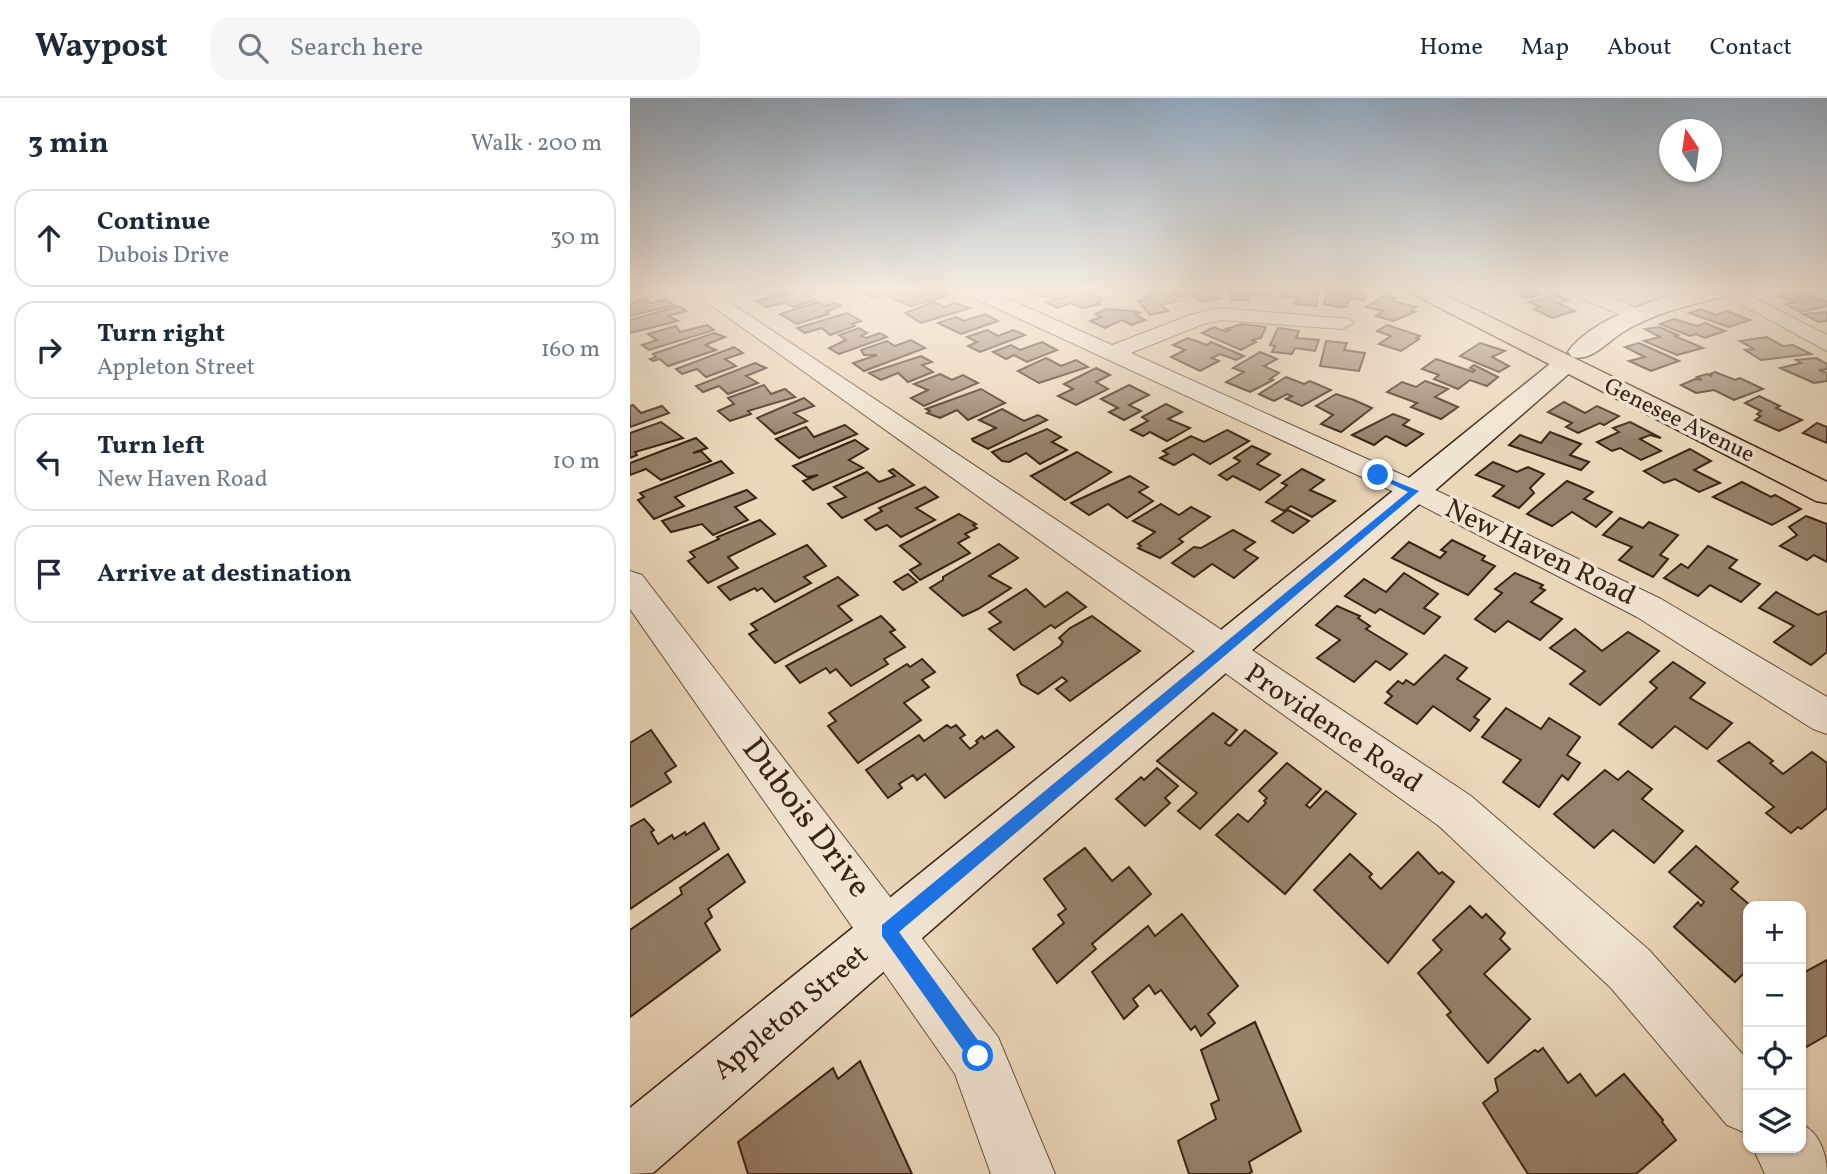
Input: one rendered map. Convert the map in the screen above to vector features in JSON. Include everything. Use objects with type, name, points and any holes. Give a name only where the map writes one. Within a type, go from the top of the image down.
[{"type":"main road","name":"Genesee Avenue","points":[[1533,340],[1827,476]]},
{"type":"main road","name":"Genesee Avenue","points":[[1540,340],[1827,494]]},
{"type":"street","name":"Providence Road","points":[[772,340],[1219,652],[1455,811],[1630,969],[1743,1098]]},
{"type":"street","name":"New Haven Road","points":[[1084,340],[1415,491],[1649,608],[1827,717]]},
{"type":"street","points":[[1112,353],[1144,340]]},
{"type":"street","name":"Appleton Street","points":[[630,1150],[1219,652],[1594,340]]},
{"type":"street","name":"Dubois Drive","points":[[630,583],[978,1056],[1023,1174]]},
{"type":"street","points":[[1788,1153],[1803,1174]]},
{"type":"building","points":[[656,340],[681,340],[649,350],[642,345]]},
{"type":"building","points":[[693,340],[717,340],[705,345],[716,350],[668,366],[660,359],[650,359],[656,357],[653,354]]},
{"type":"building","points":[[846,340],[878,340],[839,354],[829,348]]},
{"type":"building","points":[[911,340],[925,348],[864,371],[853,363],[877,355],[864,355],[861,350],[887,341],[895,346]]},
{"type":"building","points":[[973,340],[1011,340],[980,352],[968,346],[977,342]]},
{"type":"building","points":[[1183,340],[1194,340],[1207,345],[1211,342],[1244,356],[1236,360],[1220,354],[1212,358],[1219,361],[1200,371],[1171,357],[1185,350],[1173,345]]},
{"type":"building","points":[[1219,340],[1256,342],[1241,350]]},
{"type":"building","points":[[1272,340],[1319,340],[1315,351],[1295,348],[1292,354],[1272,352],[1275,346],[1270,345]]},
{"type":"building","points":[[1385,340],[1417,340],[1401,351],[1379,344]]},
{"type":"building","points":[[1685,340],[1703,348],[1677,355],[1644,341]]},
{"type":"building","points":[[1773,340],[1783,346],[1793,345],[1811,354],[1761,360],[1745,350],[1754,349],[1740,341]]},
{"type":"building","points":[[1326,341],[1347,343],[1344,350],[1365,353],[1359,371],[1320,366]]},
{"type":"building","points":[[1042,342],[1057,350],[1027,362],[1014,355],[1006,359],[993,352],[1011,345],[1020,350]]},
{"type":"building","points":[[1480,343],[1505,351],[1492,357],[1509,366],[1499,372],[1460,356]]},
{"type":"building","points":[[1639,343],[1679,361],[1651,371],[1629,361],[1645,357],[1625,347]]},
{"type":"building","points":[[734,347],[743,353],[725,359],[736,366],[706,377],[697,369],[682,374],[676,369]]},
{"type":"building","points":[[1260,352],[1277,359],[1264,366],[1279,373],[1270,379],[1273,380],[1250,392],[1226,382],[1244,372],[1233,368]]},
{"type":"building","points":[[921,356],[932,362],[922,365],[933,372],[908,382],[898,373],[881,380],[869,373]]},
{"type":"building","points":[[1046,358],[1061,366],[1076,360],[1088,367],[1039,383],[1018,371]]},
{"type":"building","points":[[1816,358],[1827,364],[1827,369],[1819,370],[1827,373],[1827,381],[1814,383],[1780,368],[1801,363],[1796,360]]},
{"type":"building","points":[[1436,359],[1473,372],[1475,370],[1470,368],[1474,365],[1498,377],[1487,386],[1470,380],[1458,389],[1434,379],[1439,375],[1422,369]]},
{"type":"building","points":[[755,363],[766,368],[746,376],[758,383],[728,394],[719,386],[703,392],[696,386]]},
{"type":"building","points":[[1096,368],[1110,375],[1096,382],[1108,389],[1076,405],[1058,396],[1073,389],[1064,384]]},
{"type":"building","points":[[1715,372],[1735,380],[1740,378],[1763,389],[1734,400],[1714,390],[1696,393],[1681,385],[1695,379],[1702,380],[1697,377],[1707,374],[1712,376],[1710,374]]},
{"type":"building","points":[[940,374],[952,380],[963,375],[978,383],[924,406],[911,398],[928,390],[914,384]]},
{"type":"building","points":[[1286,377],[1304,384],[1310,381],[1331,390],[1302,406],[1286,399],[1292,396],[1287,394],[1274,401],[1259,394]]},
{"type":"building","points":[[1425,381],[1448,389],[1435,397],[1458,407],[1441,419],[1411,407],[1417,403],[1387,392],[1402,382],[1416,387]]},
{"type":"building","points":[[764,385],[771,394],[785,389],[795,397],[748,411],[751,414],[730,421],[718,411],[734,404],[728,398]]},
{"type":"building","points":[[1129,385],[1149,395],[1129,405],[1141,411],[1124,420],[1109,412],[1118,408],[1101,399]]},
{"type":"building","points":[[981,389],[1005,403],[968,420],[957,410],[940,418],[927,413],[930,411],[926,409]]},
{"type":"building","points":[[1336,394],[1372,408],[1341,432],[1321,424],[1333,415],[1316,406]]},
{"type":"building","points":[[1759,396],[1780,406],[1776,408],[1802,420],[1779,431],[1755,420],[1761,416],[1757,414],[1761,411],[1745,403]]},
{"type":"building","points":[[804,398],[814,406],[794,413],[807,421],[775,434],[757,418]]},
{"type":"building","points":[[1564,402],[1585,413],[1597,406],[1619,416],[1604,425],[1600,423],[1578,433],[1566,427],[1572,423],[1548,412]]},
{"type":"building","points":[[1166,404],[1182,412],[1168,419],[1190,428],[1167,441],[1150,432],[1143,436],[1131,430],[1148,421],[1142,417]]},
{"type":"building","points":[[633,405],[641,413],[662,406],[669,413],[630,427],[630,406]]},
{"type":"building","points":[[1002,409],[1024,421],[1038,415],[1047,420],[988,449],[973,441],[972,439],[996,428],[979,420]]},
{"type":"building","points":[[1393,414],[1409,420],[1403,425],[1423,434],[1406,446],[1386,436],[1374,445],[1352,435]]},
{"type":"building","points":[[661,422],[683,438],[635,452],[637,455],[630,458],[630,433]]},
{"type":"building","points":[[1630,422],[1661,438],[1650,435],[1640,439],[1661,451],[1641,460],[1620,448],[1612,451],[1597,442],[1619,432],[1613,428]]},
{"type":"building","points":[[1817,423],[1827,427],[1827,443],[1803,433]]},
{"type":"building","points":[[845,425],[857,434],[799,458],[776,439],[806,427],[814,437]]},
{"type":"building","points":[[1047,429],[1061,437],[1052,442],[1067,450],[1040,464],[1026,453],[1009,462],[1002,461],[992,452]]},
{"type":"building","points":[[1227,430],[1249,441],[1210,464],[1193,454],[1174,465],[1160,458],[1168,454],[1163,451],[1191,436],[1204,442]]},
{"type":"building","points":[[1550,432],[1581,444],[1570,455],[1589,462],[1581,470],[1509,445],[1520,435],[1541,443]]},
{"type":"building","points":[[696,438],[707,448],[693,453],[701,451],[711,461],[661,480],[646,469],[630,475],[630,463]]},
{"type":"building","points":[[855,440],[868,449],[849,460],[863,468],[813,490],[803,481],[818,475],[807,477],[793,466]]},
{"type":"building","points":[[1252,446],[1270,454],[1257,464],[1280,475],[1260,490],[1233,476],[1227,480],[1219,475],[1238,463],[1240,461],[1234,458]]},
{"type":"building","points":[[1690,449],[1711,461],[1694,470],[1720,483],[1699,492],[1675,479],[1664,483],[1644,471]]},
{"type":"building","points":[[1077,452],[1111,472],[1065,500],[1031,476]]},
{"type":"building","points":[[721,461],[733,473],[675,497],[684,506],[654,519],[638,500],[644,497],[640,493]]},
{"type":"building","points":[[1493,462],[1517,472],[1528,467],[1544,474],[1530,488],[1534,493],[1519,508],[1493,496],[1504,486],[1476,475]]},
{"type":"building","points":[[893,469],[914,485],[842,518],[828,504],[846,497],[834,487],[867,472],[879,482],[895,476],[889,471]]},
{"type":"building","points":[[1302,469],[1324,480],[1310,490],[1335,501],[1312,517],[1291,506],[1284,511],[1266,502],[1287,485],[1282,483]]},
{"type":"building","points":[[1130,476],[1148,487],[1139,492],[1153,501],[1127,518],[1108,504],[1089,515],[1071,503]]},
{"type":"building","points":[[1567,481],[1593,492],[1584,499],[1612,512],[1596,527],[1572,512],[1552,526],[1527,514]]},
{"type":"building","points":[[1742,482],[1801,509],[1772,525],[1713,497]]},
{"type":"building","points":[[925,487],[938,497],[916,508],[935,520],[901,537],[887,525],[876,530],[865,520],[882,511],[879,508]]},
{"type":"building","points":[[747,490],[756,498],[735,507],[748,520],[713,535],[702,524],[671,532],[662,521]]},
{"type":"building","points":[[1161,504],[1179,515],[1191,507],[1210,517],[1179,539],[1183,542],[1160,558],[1138,548],[1141,546],[1138,544],[1155,532],[1133,521]]},
{"type":"building","points":[[1288,510],[1309,521],[1293,533],[1272,521]]},
{"type":"building","points":[[959,514],[976,524],[973,525],[977,528],[965,534],[969,537],[958,543],[970,553],[920,580],[910,570],[921,564],[900,546]]},
{"type":"building","points":[[1806,516],[1827,524],[1827,562],[1814,555],[1807,560],[1780,546],[1797,535],[1789,527]]},
{"type":"building","points":[[1620,518],[1643,528],[1649,522],[1678,535],[1660,555],[1668,559],[1653,577],[1619,560],[1632,547],[1603,535]]},
{"type":"building","points":[[760,520],[775,534],[728,557],[738,568],[708,583],[688,561],[695,557],[690,552],[719,539],[717,537]]},
{"type":"building","points":[[1233,530],[1255,542],[1244,550],[1258,558],[1234,578],[1212,564],[1194,577],[1172,563],[1194,547],[1201,548]]},
{"type":"building","points":[[1452,540],[1485,556],[1482,560],[1495,566],[1468,595],[1392,558],[1409,542],[1440,558],[1446,552],[1441,550]]},
{"type":"building","points":[[999,544],[1018,558],[989,576],[1011,588],[963,616],[930,588],[943,580],[943,577]]},
{"type":"building","points":[[807,545],[826,566],[804,577],[811,583],[775,602],[762,588],[757,591],[755,588],[730,600],[718,587]]},
{"type":"building","points":[[1708,546],[1737,560],[1729,568],[1760,584],[1741,602],[1710,585],[1698,596],[1664,578],[1681,564],[1688,568]]},
{"type":"building","points":[[1404,573],[1438,594],[1424,608],[1440,617],[1424,634],[1380,609],[1375,613],[1345,596],[1364,579],[1386,592]]},
{"type":"building","points":[[1515,573],[1543,585],[1540,588],[1545,590],[1531,602],[1562,619],[1540,640],[1508,621],[1495,632],[1475,619],[1502,593],[1495,589]]},
{"type":"building","points":[[908,574],[917,582],[903,590],[894,582]]},
{"type":"building","points":[[838,577],[858,595],[838,606],[852,620],[775,663],[749,634],[757,630],[751,624]]},
{"type":"building","points":[[1026,589],[1045,607],[1067,592],[1086,607],[1055,628],[1051,625],[1014,650],[989,629],[1001,622],[989,612]]},
{"type":"building","points":[[1776,592],[1818,615],[1827,611],[1827,652],[1811,665],[1774,642],[1794,626],[1759,608]]},
{"type":"building","points":[[1337,606],[1360,616],[1358,618],[1370,626],[1366,629],[1407,654],[1390,670],[1376,661],[1354,682],[1317,658],[1340,640],[1316,625]]},
{"type":"building","points":[[881,616],[895,630],[890,632],[905,647],[884,659],[888,664],[851,686],[836,669],[830,673],[826,668],[800,683],[786,666]]},
{"type":"building","points":[[1092,616],[1140,651],[1070,701],[1056,689],[1067,681],[1062,677],[1038,694],[1021,684],[1017,675],[1060,646],[1063,642],[1059,638],[1070,628]]},
{"type":"building","points":[[1575,629],[1602,651],[1628,632],[1659,651],[1600,705],[1570,684],[1585,671],[1550,648]]},
{"type":"building","points":[[1445,655],[1467,668],[1457,679],[1490,699],[1474,717],[1479,720],[1470,731],[1433,706],[1417,724],[1385,703],[1392,696],[1387,692],[1398,681],[1403,684],[1406,680],[1414,685]]},
{"type":"building","points":[[922,659],[935,672],[922,680],[929,687],[904,703],[921,720],[858,763],[828,726],[836,721],[829,713],[907,664],[910,667]]},
{"type":"building","points":[[1673,662],[1705,683],[1690,698],[1732,723],[1707,749],[1675,726],[1652,748],[1619,724],[1657,688],[1650,682]]},
{"type":"building","points":[[1506,708],[1541,729],[1549,718],[1580,737],[1567,755],[1580,763],[1568,780],[1562,775],[1539,807],[1503,782],[1521,760],[1482,737]]},
{"type":"building","points":[[1213,713],[1237,730],[1225,743],[1230,746],[1245,730],[1277,753],[1200,829],[1178,811],[1197,793],[1157,761]]},
{"type":"building","points":[[947,725],[951,728],[956,725],[965,735],[960,738],[970,749],[982,736],[984,739],[997,730],[1014,747],[945,798],[925,774],[917,780],[913,775],[899,784],[902,788],[888,798],[866,770],[919,735],[924,741]]},
{"type":"building","points":[[651,730],[676,766],[665,773],[671,782],[630,807],[630,743]]},
{"type":"building","points":[[1749,742],[1773,761],[1770,763],[1783,774],[1812,752],[1827,763],[1827,808],[1801,829],[1798,827],[1791,833],[1766,813],[1774,807],[1718,761]]},
{"type":"building","points":[[1287,763],[1321,789],[1306,805],[1310,808],[1326,791],[1356,814],[1285,894],[1216,835],[1238,814],[1248,822],[1266,803],[1264,801],[1267,798],[1259,791]]},
{"type":"building","points":[[1157,768],[1178,786],[1165,798],[1170,803],[1145,826],[1116,799],[1141,777],[1144,780]]},
{"type":"building","points":[[1605,770],[1618,780],[1628,771],[1652,789],[1642,799],[1683,831],[1654,863],[1613,830],[1594,848],[1554,814]]},
{"type":"building","points":[[644,819],[654,830],[651,832],[658,844],[672,835],[674,839],[685,832],[686,835],[704,823],[719,849],[630,909],[630,827]]},
{"type":"building","points":[[1696,846],[1738,882],[1731,889],[1745,901],[1743,901],[1743,974],[1735,982],[1674,927],[1698,902],[1701,906],[1704,902],[1669,872]]},
{"type":"building","points":[[1085,848],[1112,881],[1129,867],[1151,894],[1092,944],[1096,949],[1057,983],[1033,949],[1064,923],[1058,915],[1066,909],[1044,879]]},
{"type":"building","points":[[1418,852],[1439,874],[1442,872],[1454,882],[1388,963],[1314,890],[1350,854],[1372,874],[1369,877],[1381,889]]},
{"type":"building","points":[[728,854],[745,882],[708,909],[712,917],[705,923],[720,950],[630,1017],[630,930],[682,894],[680,888]]},
{"type":"building","points":[[1470,906],[1482,918],[1486,914],[1505,933],[1500,939],[1510,949],[1484,974],[1530,1019],[1488,1063],[1447,1015],[1451,1012],[1418,973],[1442,950],[1433,940]]},
{"type":"building","points":[[1182,914],[1238,986],[1208,1014],[1215,1023],[1201,1036],[1195,1026],[1191,1030],[1161,990],[1155,994],[1149,985],[1133,999],[1138,1006],[1124,1019],[1092,972],[1148,926],[1155,936]]},
{"type":"building","points":[[1827,960],[1827,1035],[1806,1047],[1806,1027],[1806,971]]},
{"type":"building","points":[[1255,1022],[1301,1131],[1249,1162],[1252,1172],[1248,1174],[1189,1174],[1178,1141],[1216,1119],[1211,1104],[1219,1100],[1201,1050]]},
{"type":"building","points":[[1543,1048],[1568,1083],[1580,1074],[1596,1096],[1624,1074],[1663,1120],[1676,1140],[1636,1174],[1528,1174],[1483,1103],[1498,1091],[1495,1079],[1535,1050],[1538,1052]]},
{"type":"building","points":[[860,1061],[912,1174],[748,1174],[738,1142],[833,1068],[838,1079]]},
{"type":"route","points":[[978,1056],[888,931],[1415,491],[1378,475]]}]
